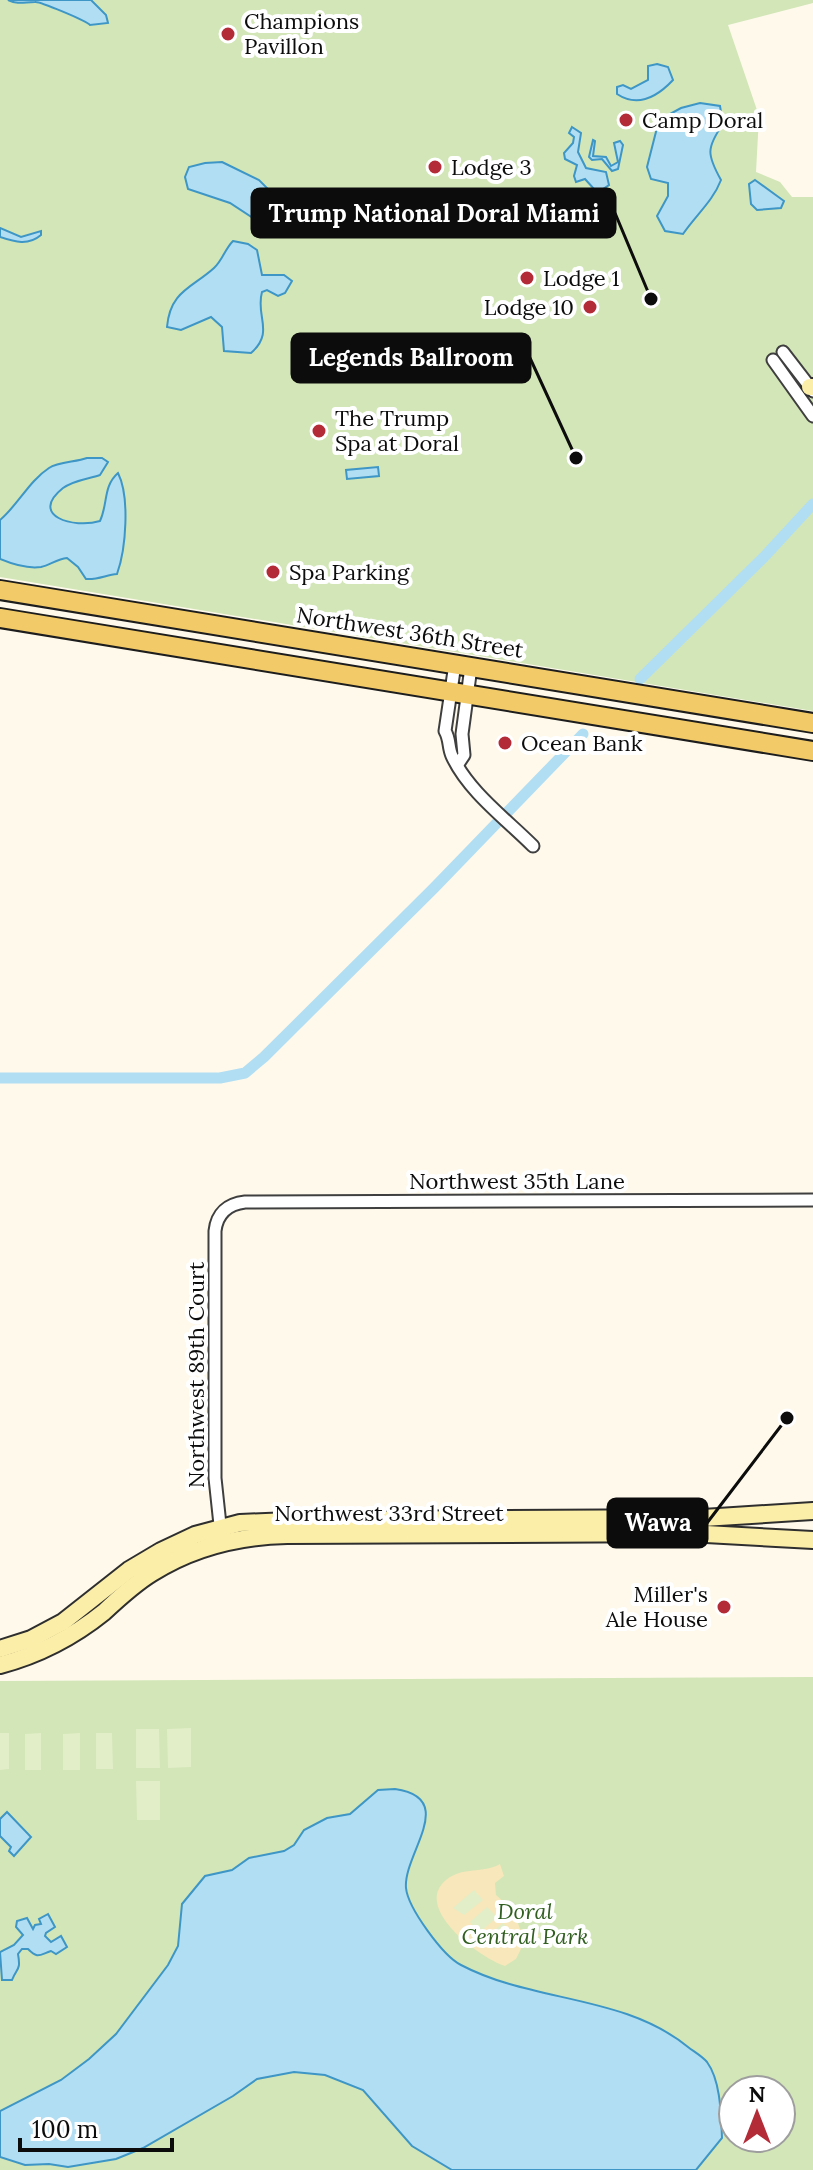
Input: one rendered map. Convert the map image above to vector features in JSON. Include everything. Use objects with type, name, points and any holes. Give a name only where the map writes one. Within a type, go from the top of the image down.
[{"type":"main road","name":"Northwest 36th Street","points":[[0,590],[813,723]]},
{"type":"main road","points":[[152,643],[158,616]]},
{"type":"main road","points":[[0,618],[813,751]]},
{"type":"main road","points":[[646,723],[672,712],[682,701]]},
{"type":"main road","points":[[673,728],[696,713],[719,707]]},
{"type":"street","points":[[783,352],[812,388]]},
{"type":"street","points":[[773,360],[813,416]]},
{"type":"street","points":[[463,665],[459,693],[445,731],[449,737],[451,755],[470,783],[533,846]]},
{"type":"street","points":[[458,764],[464,755],[459,693],[463,665]]},
{"type":"street","name":"Northwest 35th Lane","points":[[224,1210],[245,1202],[813,1200]]},
{"type":"street","name":"Northwest 89th Court","points":[[221,1535],[215,1478],[215,1231],[217,1219],[224,1210]]},
{"type":"street","name":"Northwest 33rd Street","points":[[0,1649],[31,1639],[63,1622],[129,1570],[161,1551],[276,1520],[703,1518],[813,1511]]},
{"type":"street","points":[[419,1519],[432,1534],[436,1527],[457,1519]]},
{"type":"street","name":"Northwest 33rd Street","points":[[0,1665],[50,1647],[88,1623],[154,1572],[221,1535],[688,1533],[813,1540]]},
{"type":"green space","points":[[0,0],[813,0],[813,3],[728,25],[759,116],[756,172],[780,182],[792,197],[813,197],[813,711],[0,577]]},
{"type":"green space","name":"Doral Central Park","points":[[813,1677],[813,2170],[0,2170],[0,1681]]},
{"type":"green space","points":[[191,1728],[191,1767],[168,1768],[167,1729]]},
{"type":"green space","points":[[136,1729],[159,1729],[160,1768],[136,1768]]},
{"type":"green space","points":[[0,1733],[9,1733],[9,1769],[0,1770]]},
{"type":"green space","points":[[41,1733],[41,1770],[25,1770],[25,1734]]},
{"type":"green space","points":[[80,1733],[80,1770],[63,1770],[63,1734]]},
{"type":"green space","points":[[96,1733],[112,1733],[113,1769],[96,1769]]},
{"type":"green space","points":[[136,1781],[160,1781],[160,1820],[137,1820]]},
{"type":"green space","points":[[474,1890],[483,1900],[464,1915],[453,1908]]},
{"type":"green space","points":[[487,1907],[497,1917],[479,1933],[470,1922]]},
{"type":"green space","points":[[503,1923],[513,1933],[494,1949],[484,1939]]},
{"type":"sand","points":[[500,1864],[504,1876],[495,1883],[496,1895],[514,1911],[520,1929],[531,1927],[540,1936],[524,1943],[516,1959],[505,1966],[466,1943],[443,1917],[437,1904],[438,1891],[452,1876]]},
{"type":"water","points":[[8,0],[91,0],[106,15],[108,23],[90,25],[38,3]]},
{"type":"water","points":[[657,64],[668,67],[673,80],[661,91],[640,100],[617,94],[617,87],[623,85],[631,89],[648,80],[648,66]]},
{"type":"water","points":[[700,103],[720,106],[723,124],[710,152],[721,180],[683,234],[665,231],[657,216],[668,196],[668,183],[651,179],[647,167],[659,120],[681,108]]},
{"type":"water","points":[[572,127],[581,133],[578,152],[586,168],[606,172],[609,185],[603,189],[594,189],[585,179],[576,182],[577,165],[565,159],[564,153],[573,143],[574,137],[569,133]]},
{"type":"water","points":[[593,140],[593,156],[606,157],[611,166],[618,162],[614,143],[620,141],[623,145],[618,169],[612,171],[602,159],[592,160],[589,157]]},
{"type":"water","points":[[222,162],[259,180],[267,188],[262,218],[253,218],[230,203],[188,189],[185,177],[189,167]]},
{"type":"water","points":[[755,180],[784,201],[781,208],[757,210],[751,204],[749,184]]},
{"type":"water","points":[[0,228],[21,237],[41,231],[41,235],[31,241],[16,241],[0,237]]},
{"type":"water","points":[[233,241],[248,244],[257,250],[262,275],[284,275],[292,281],[285,293],[278,296],[267,290],[262,292],[262,338],[251,353],[224,351],[222,327],[211,317],[181,330],[167,327],[177,298],[217,265]]},
{"type":"water","points":[[87,458],[102,458],[108,462],[100,475],[63,488],[50,506],[52,513],[68,521],[100,521],[108,489],[118,473],[124,495],[125,523],[117,574],[86,579],[67,558],[36,567],[20,566],[0,559],[0,520],[49,468]]},
{"type":"water","points":[[378,467],[379,476],[347,479],[346,470]]},
{"type":"water","points":[[395,1789],[414,1794],[423,1803],[426,1815],[407,1874],[406,1888],[413,1907],[428,1931],[454,1960],[489,1977],[635,2017],[663,2030],[707,2062],[717,2086],[717,2144],[696,2170],[452,2170],[412,2146],[363,2090],[325,2075],[294,2072],[257,2079],[143,2148],[116,2159],[68,2167],[25,2165],[0,2157],[0,2111],[61,2080],[116,2034],[168,1965],[178,1946],[182,1904],[205,1876],[232,1870],[249,1858],[284,1851],[294,1845],[304,1830],[327,1818],[350,1814],[378,1790]]},
{"type":"water","points":[[7,1812],[31,1837],[14,1856],[9,1851],[11,1847],[0,1836],[0,1819]]},
{"type":"water","points":[[48,1914],[55,1927],[45,1936],[51,1942],[61,1936],[67,1947],[56,1954],[51,1951],[39,1955],[22,1949],[12,1980],[2,1980],[0,1952],[14,1945],[23,1935],[16,1927],[17,1921],[27,1918],[33,1929],[41,1924],[39,1919]]},
{"type":"waterway","points":[[640,679],[764,557],[813,504]]},
{"type":"waterway","points":[[0,1078],[220,1078],[245,1073],[434,888],[583,734]]},
{"type":"place","name":"Champions Pavillon","points":[[228,34]]},
{"type":"place","name":"Camp Doral","points":[[626,120]]},
{"type":"place","name":"Lodge 3","points":[[435,167]]},
{"type":"place","name":"Lodge 1","points":[[527,278]]},
{"type":"place","name":"Trump National Doral Miami","points":[[651,299]]},
{"type":"place","name":"Lodge 10","points":[[590,307]]},
{"type":"place","name":"The Trump Spa at Doral","points":[[319,431]]},
{"type":"place","name":"Legends Ballroom","points":[[576,458]]},
{"type":"place","name":"Spa Parking","points":[[273,572]]},
{"type":"place","name":"Ocean Bank","points":[[505,743]]},
{"type":"place","name":"Wawa","points":[[787,1418]]},
{"type":"place","name":"Miller's Ale House","points":[[724,1607]]}]
